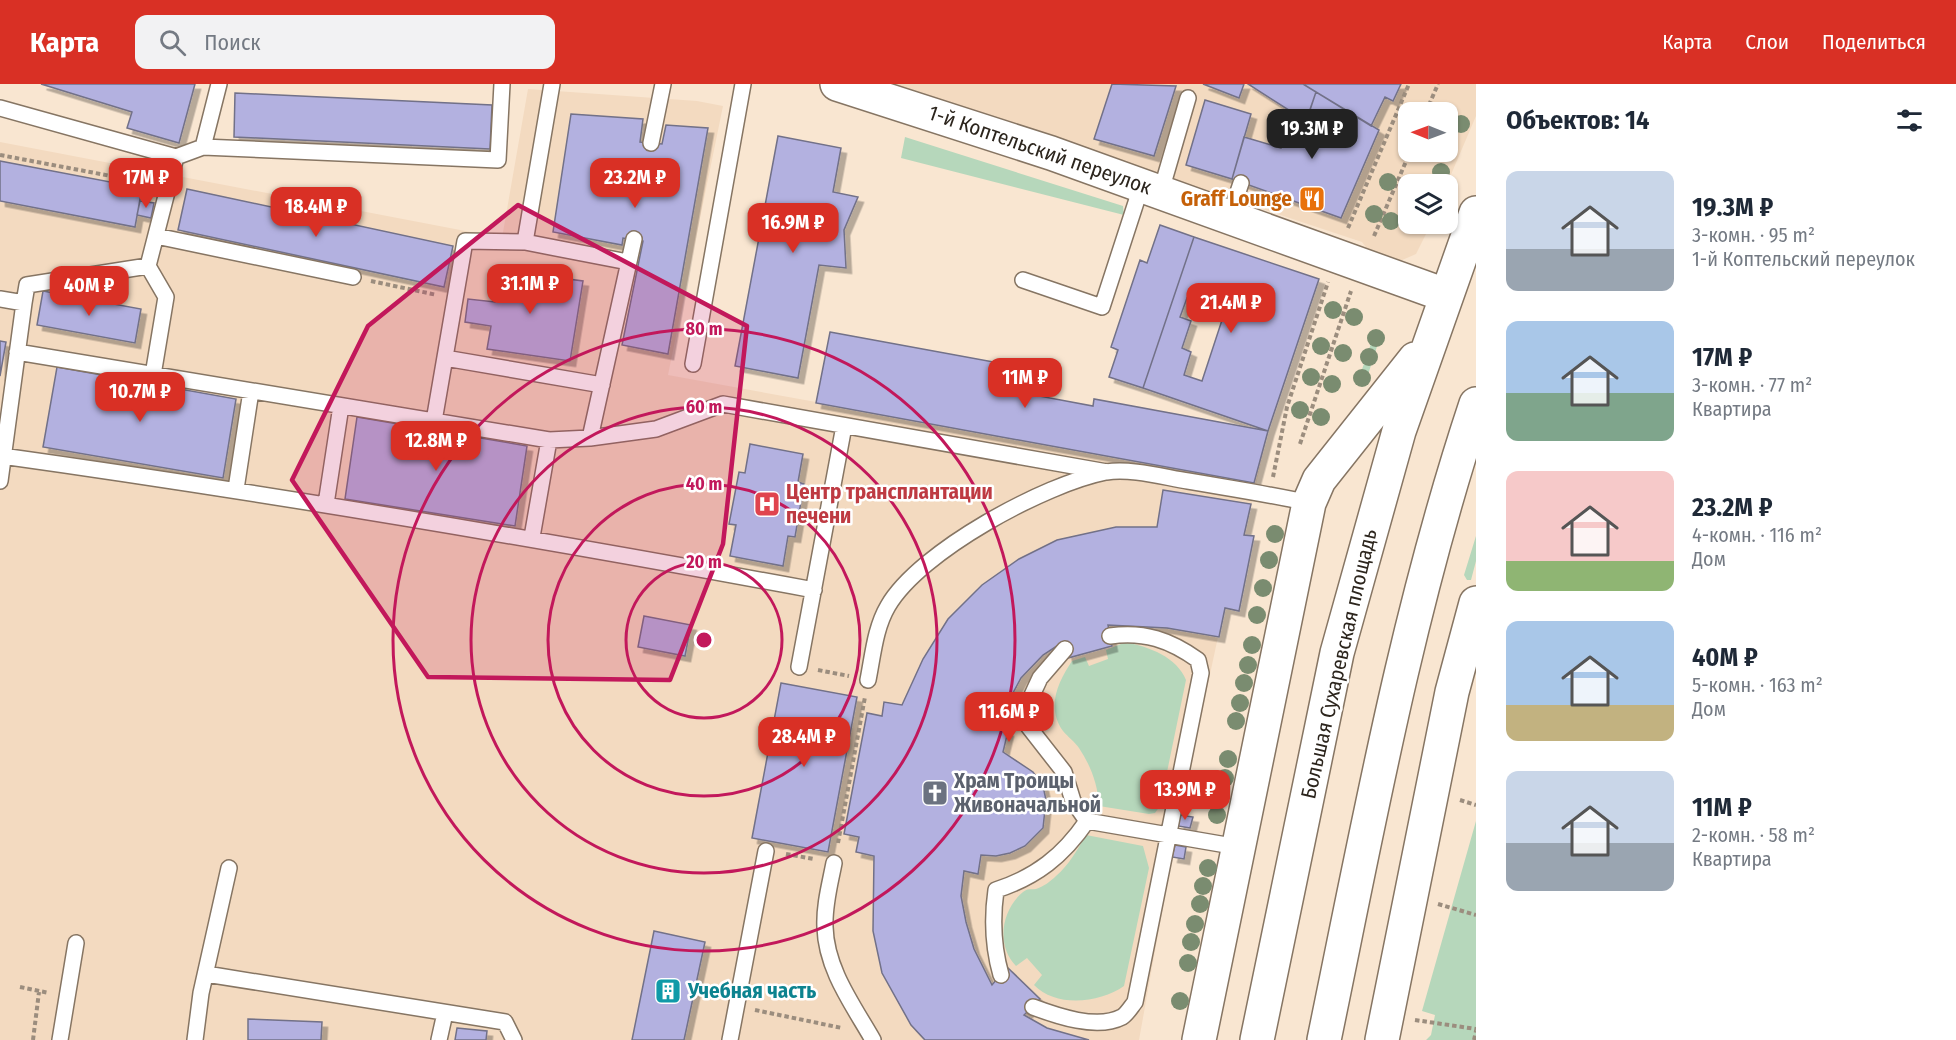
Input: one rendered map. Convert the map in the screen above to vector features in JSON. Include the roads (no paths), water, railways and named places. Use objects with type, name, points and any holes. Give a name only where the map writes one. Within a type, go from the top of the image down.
[{"type":"main road","name":"1-й Коптельский переулок","points":[[837,84],[915,107],[1151,188],[1229,219],[1445,295]]},
{"type":"main road","name":"Большая Сухаревская площадь","points":[[1257,1040],[1337,653],[1380,494],[1428,344],[1476,213]]},
{"type":"main road","points":[[1199,1040],[1309,503],[1319,480],[1428,344]]},
{"type":"main road","points":[[1324,1040],[1405,655],[1476,404]]},
{"type":"main road","points":[[1382,1040],[1452,692],[1476,603]]},
{"type":"lane","points":[[203,147],[219,84]]},
{"type":"lane","points":[[0,108],[176,157],[203,147],[498,160],[502,84]]},
{"type":"lane","points":[[525,242],[552,84]]},
{"type":"lane","points":[[651,143],[663,84]]},
{"type":"lane","points":[[693,364],[743,84]]},
{"type":"lane","points":[[1023,280],[1102,307],[1188,98]]},
{"type":"lane","points":[[153,375],[166,297],[148,266],[166,187],[176,157]]},
{"type":"lane","points":[[1229,219],[1241,183]]},
{"type":"lane","points":[[156,236],[353,277]]},
{"type":"lane","points":[[590,438],[634,239]]},
{"type":"lane","points":[[434,421],[465,241],[525,242],[628,262]]},
{"type":"lane","points":[[0,481],[27,285],[148,266]]},
{"type":"lane","points":[[0,299],[24,303]]},
{"type":"lane","points":[[17,352],[549,440],[590,438],[656,429],[723,404],[1107,472],[1148,474],[1309,503]]},
{"type":"lane","points":[[445,358],[602,385]]},
{"type":"lane","points":[[236,489],[251,391]]},
{"type":"lane","points":[[326,504],[341,406]]},
{"type":"lane","points":[[799,667],[844,426]]},
{"type":"lane","points":[[532,537],[549,440]]},
{"type":"lane","points":[[2,456],[236,489],[532,537],[814,590]]},
{"type":"lane","points":[[868,680],[880,622],[889,604],[918,571],[984,523],[1043,494],[1107,472]]},
{"type":"lane","points":[[1033,1007],[1082,1020],[1110,1021],[1124,1016],[1134,1002],[1201,673],[1198,660],[1178,645],[1131,633],[1110,636]]},
{"type":"lane","points":[[1065,649],[1040,678],[1027,706],[1028,726],[1064,772],[1073,801],[1087,821],[1238,847]]},
{"type":"lane","points":[[1001,975],[995,945],[993,910],[996,890],[1035,874],[1071,843],[1087,821]]},
{"type":"lane","points":[[730,1040],[766,850]]},
{"type":"lane","points":[[834,863],[826,905],[826,942],[844,992],[872,1037]]},
{"type":"lane","points":[[195,1040],[206,974],[229,868]]},
{"type":"lane","points":[[60,1040],[76,943]]},
{"type":"lane","points":[[206,974],[505,1022],[514,1040]]},
{"type":"lane","points":[[440,1040],[445,1013]]},
{"type":"place","name":"Graff Lounge","points":[[1312,199]]},
{"type":"place","name":"Центр трансплантации печени","points":[[767,504]]},
{"type":"place","name":"Храм Троицы Живоначальной","points":[[935,793]]},
{"type":"place","name":"Учебная часть","points":[[668,991]]}]
